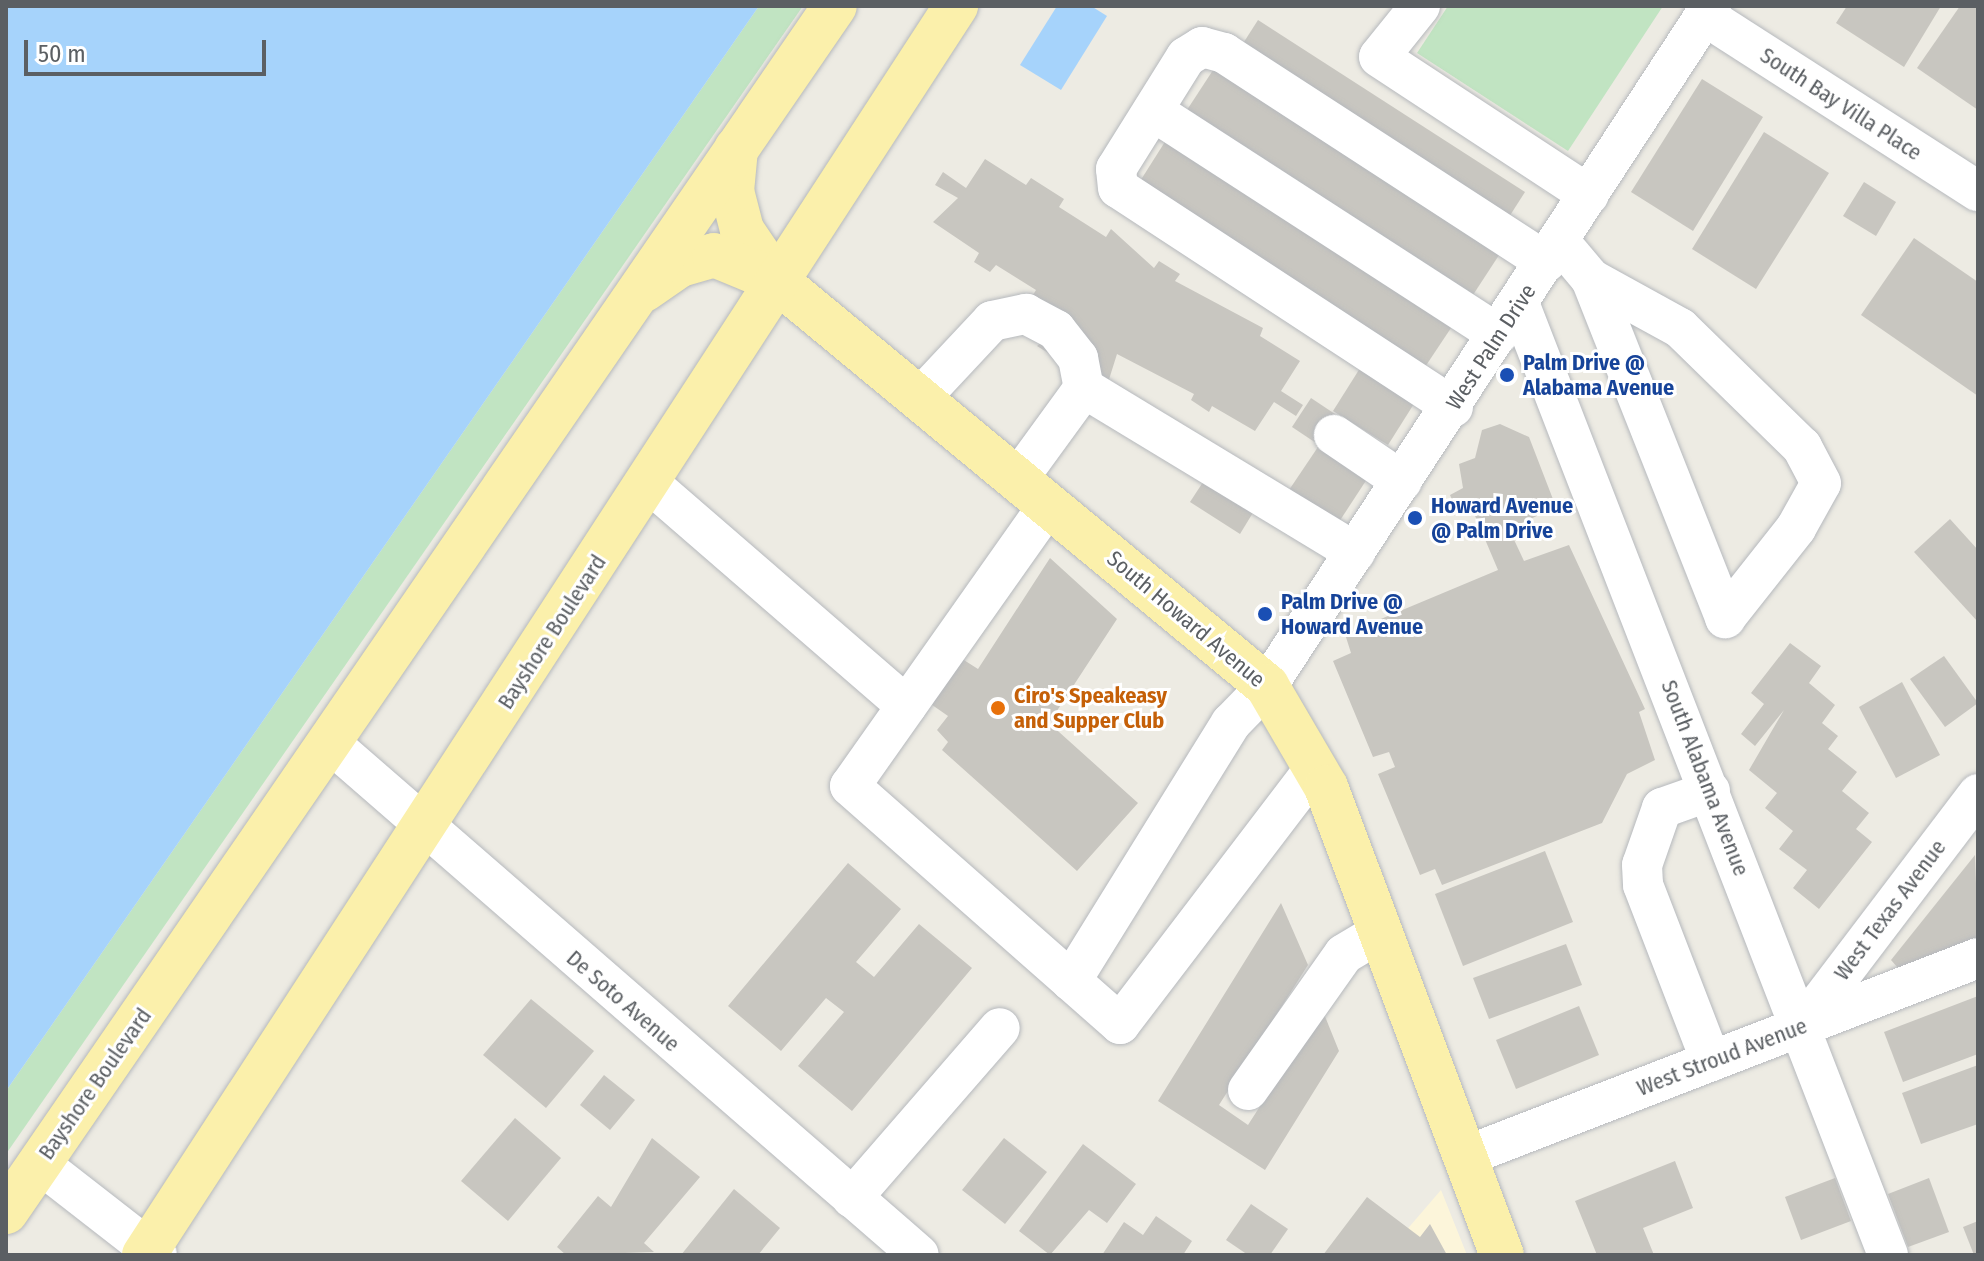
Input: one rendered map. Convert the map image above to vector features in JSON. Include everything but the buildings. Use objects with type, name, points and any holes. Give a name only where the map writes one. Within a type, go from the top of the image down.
[{"type":"main road","name":"Bayshore Boulevard","points":[[6,1212],[835,6]]},
{"type":"main road","name":"Bayshore Boulevard","points":[[150,1253],[956,6]]},
{"type":"main road","name":"South Howard Avenue","points":[[736,149],[732,191],[742,230],[777,281],[1267,686],[1316,767],[1502,1255]]},
{"type":"main road","name":"South Howard Avenue","points":[[632,298],[680,265],[714,255],[777,281]]},
{"type":"street","points":[[1420,6],[1379,57],[1589,195]]},
{"type":"street","name":"South Bay Villa Place","points":[[1708,11],[1978,191]]},
{"type":"street","name":"West Palm Drive","points":[[1071,981],[1231,723],[1267,686],[1453,407],[1708,11]]},
{"type":"street","points":[[1453,407],[1125,196],[1116,169],[1186,57],[1202,47],[1224,53],[1552,252],[1591,279],[1680,328],[1802,447],[1821,483],[1796,528],[1725,618],[1717,605],[1591,279]]},
{"type":"street","points":[[1153,111],[1508,318]]},
{"type":"street","points":[[920,398],[972,338],[1005,315],[1026,314],[1056,330],[1078,358],[1084,388],[1033,492],[907,706],[850,786],[1120,1024],[1316,767]]},
{"type":"street","name":"South Alabama Avenue","points":[[1508,318],[1710,791],[1888,1255]]},
{"type":"street","points":[[1084,388],[1355,552]]},
{"type":"street","points":[[1334,435],[1402,481]]},
{"type":"street","points":[[648,482],[907,706]]},
{"type":"street","name":"De Soto Avenue","points":[[330,743],[425,831],[919,1255]]},
{"type":"street","points":[[1710,791],[1662,808],[1642,865],[1643,885],[1711,1061]]},
{"type":"street","name":"West Texas Avenue","points":[[1802,1026],[1978,794]]},
{"type":"street","points":[[1248,1090],[1344,954],[1381,932]]},
{"type":"street","name":"West Stroud Avenue","points":[[1466,1156],[1978,958]]},
{"type":"street","points":[[852,1198],[1000,1028]]},
{"type":"street","points":[[40,1164],[150,1253]]},
{"type":"shaded area","points":[[1441,1190],[1467,1255],[1385,1255]]},
{"type":"green space","points":[[759,6],[803,6],[6,1154],[6,1091]]},
{"type":"green space","points":[[1448,6],[1663,6],[1568,151],[1417,53]]},
{"type":"water","points":[[6,6],[759,6],[6,1091]]},
{"type":"water","points":[[1057,6],[1091,6],[1107,16],[1061,90],[1020,65]]},
{"type":"place","name":"Palm Drive @ Alabama Avenue","points":[[1507,375]]},
{"type":"place","name":"Howard Avenue @ Palm Drive","points":[[1415,518]]},
{"type":"place","name":"Palm Drive @ Howard Avenue","points":[[1265,614]]},
{"type":"place","name":"Ciro's Speakeasy and Supper Club","points":[[998,708]]}]
